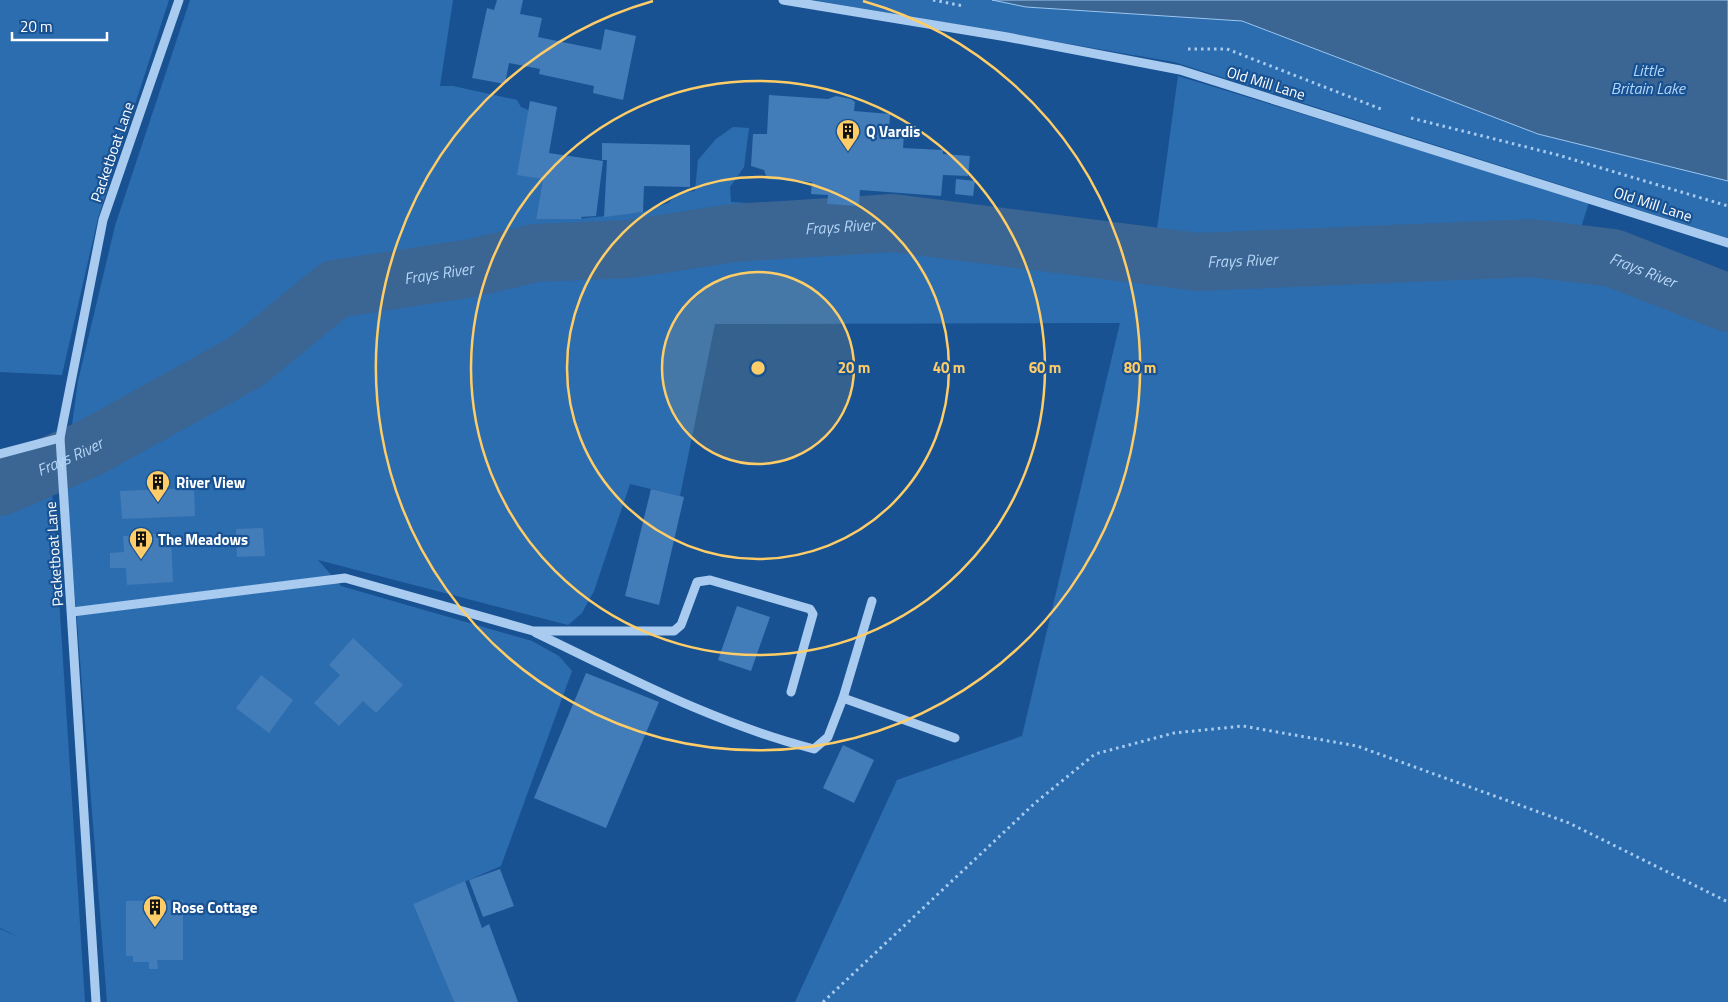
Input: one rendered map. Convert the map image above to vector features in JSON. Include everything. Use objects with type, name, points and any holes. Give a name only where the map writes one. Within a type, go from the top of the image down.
[{"type":"street","name":"Packetboat Lane","points":[[96,1002],[60,438],[103,220],[179,0]]},
{"type":"street","name":"Old Mill Lane","points":[[784,0],[1000,36],[1180,70],[1728,243]]},
{"type":"street","points":[[0,454],[60,438]]},
{"type":"street","points":[[72,612],[345,578],[533,631],[683,703],[753,731],[814,749],[828,737],[844,698],[872,600]]},
{"type":"street","points":[[533,631],[674,631],[681,625],[697,582],[710,580],[810,610],[814,614],[791,692]]},
{"type":"street","points":[[844,698],[955,738]]},
{"type":"path","points":[[823,1002],[1035,803],[1095,754],[1174,733],[1243,726],[1357,746],[1569,823],[1728,902]]},
{"type":"shaded area","points":[[0,0],[169,0],[98,218],[62,375],[0,372]]},
{"type":"shaded area","points":[[190,0],[453,0],[440,86],[453,86],[517,100],[521,107],[528,110],[543,179],[536,219],[577,219],[643,212],[668,203],[679,193],[695,191],[698,160],[716,139],[733,127],[749,128],[744,167],[730,187],[731,202],[811,206],[810,216],[530,240],[338,268],[339,283],[265,344],[215,360],[184,379],[165,386],[127,412],[88,430],[72,425],[78,381],[115,226]]},
{"type":"shaded area","points":[[813,0],[992,0],[1026,7],[1241,21],[1538,134],[1728,181],[1728,238],[1174,62]]},
{"type":"shaded area","points":[[1178,76],[1589,202],[1575,247],[1533,243],[1199,256],[1154,251]]},
{"type":"shaded area","points":[[894,225],[1198,264],[1531,250],[1613,260],[1728,306],[1728,1002],[795,1002],[897,780],[1022,736],[1120,323],[715,324],[680,496],[630,484],[594,591],[582,613],[568,625],[318,560],[341,586],[532,641],[559,656],[572,671],[501,866],[413,904],[454,1002],[107,1002],[65,469],[255,365],[267,345],[274,361],[269,347],[329,298],[531,262],[639,254],[730,239]]},
{"type":"shaded area","points":[[51,453],[51,459],[0,481],[0,474]]},
{"type":"shaded area","points":[[51,475],[85,1002],[0,1002],[0,929],[21,938],[0,928],[0,497]]},
{"type":"water","name":"Little Britain Lake","points":[[992,0],[1728,0],[1728,181],[1538,134],[1242,21],[1026,7]]},
{"type":"water","points":[[267,345],[255,365],[74,464],[72,425],[84,426],[88,430],[127,412],[165,386],[184,379],[215,360]]},
{"type":"building","points":[[497,0],[523,0],[520,14],[542,18],[538,37],[601,50],[605,29],[636,36],[623,100],[593,93],[594,86],[539,74],[540,69],[509,63],[505,84],[472,78],[487,8],[494,10]]},
{"type":"building","name":"Q Vardis","points":[[769,95],[828,99],[836,96],[851,99],[855,102],[854,111],[890,114],[889,133],[904,134],[903,148],[943,150],[943,154],[970,156],[968,176],[943,175],[941,196],[860,190],[859,206],[827,204],[828,195],[811,194],[812,182],[767,179],[764,170],[751,166],[753,134],[767,134]]},
{"type":"building","points":[[530,101],[557,107],[549,153],[603,161],[596,216],[581,217],[582,219],[536,219],[543,179],[517,175]]},
{"type":"building","points":[[602,143],[690,145],[690,187],[644,186],[643,212],[604,217],[607,160],[602,160]]},
{"type":"building","points":[[956,179],[975,181],[973,196],[955,194]]},
{"type":"building","name":"River View","points":[[194,488],[195,516],[122,519],[120,491]]},
{"type":"building","points":[[651,489],[684,497],[659,605],[625,596]]},
{"type":"building","points":[[263,528],[265,556],[237,557],[236,529]]},
{"type":"building","name":"The Meadows","points":[[171,533],[173,582],[127,585],[126,568],[110,568],[110,553],[124,552],[123,536]]},
{"type":"building","points":[[737,606],[770,617],[751,671],[718,660]]},
{"type":"building","points":[[353,638],[403,685],[376,713],[363,701],[339,726],[314,703],[340,675],[329,665]]},
{"type":"building","points":[[586,673],[659,702],[606,828],[534,798]]},
{"type":"building","points":[[261,675],[293,700],[269,733],[236,708]]},
{"type":"building","points":[[843,745],[874,760],[854,803],[823,788]]},
{"type":"building","points":[[500,869],[514,906],[483,917],[469,880]]},
{"type":"building","points":[[465,881],[482,928],[489,924],[518,1002],[454,1002],[413,904]]},
{"type":"building","name":"Rose Cottage","points":[[183,900],[183,960],[157,960],[158,969],[149,969],[149,962],[133,962],[133,956],[126,956],[126,901]]},
{"type":"waterway","name":"Frays River","points":[[0,487],[90,448],[247,361],[335,289],[472,268],[535,253],[630,249],[733,233],[893,223],[1198,262],[1531,248],[1613,258],[1728,303]]},
{"type":"place","name":"Q Vardis","points":[[848,152]]},
{"type":"place","name":"River View","points":[[158,503]]},
{"type":"place","name":"The Meadows","points":[[141,560]]},
{"type":"place","name":"Rose Cottage","points":[[155,928]]}]
